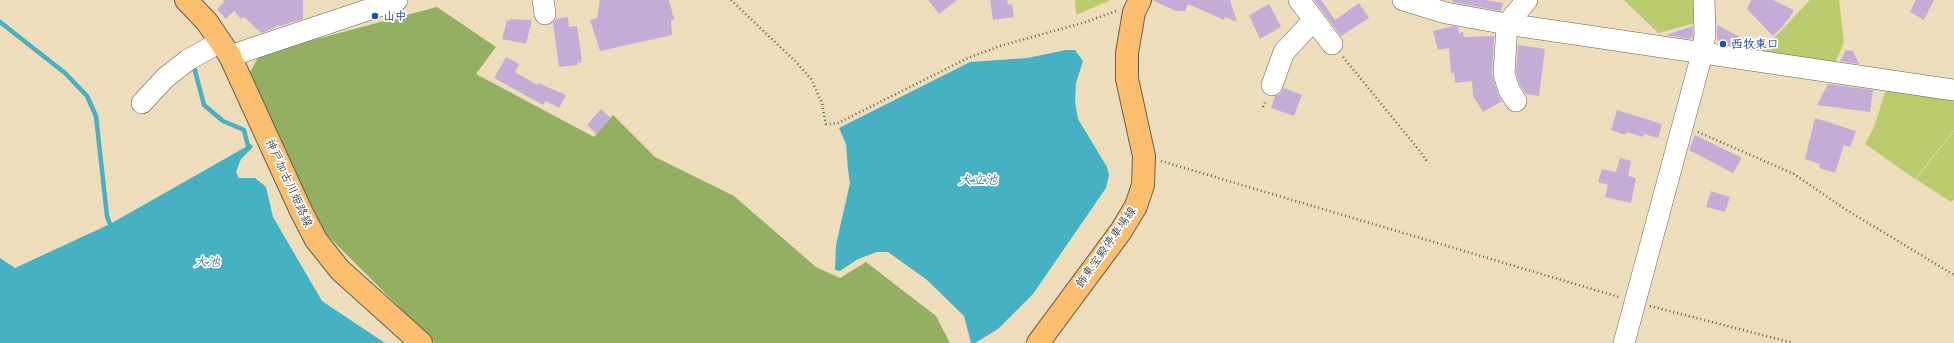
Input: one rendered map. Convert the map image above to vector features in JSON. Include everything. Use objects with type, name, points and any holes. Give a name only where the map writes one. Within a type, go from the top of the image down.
[{"type":"main road","name":"神戸加古川姫路線","points":[[186,0],[207,22],[225,49],[316,240],[340,270],[421,343]]},
{"type":"main road","name":"飾東宝殿停車場線","points":[[1038,343],[1121,231],[1136,206],[1143,185],[1144,156],[1127,79],[1127,53],[1137,6]]},
{"type":"street","points":[[142,103],[165,78],[182,64],[225,49],[397,0]]},
{"type":"street","points":[[1299,0],[1313,21],[1332,44]]},
{"type":"street","points":[[1403,0],[1446,13],[1507,24],[1954,90]]},
{"type":"street","points":[[1516,101],[1509,90],[1504,74],[1507,24],[1527,0]]},
{"type":"street","points":[[1624,343],[1702,54],[1705,34],[1704,0]]},
{"type":"street","points":[[1272,85],[1284,52],[1313,21]]},
{"type":"path","points":[[730,0],[812,79],[822,103],[826,124],[838,123],[968,58],[1000,46],[1137,6]]},
{"type":"path","points":[[1332,44],[1428,163]]},
{"type":"path","points":[[1683,126],[1794,174],[1851,213],[1954,275]]},
{"type":"path","points":[[1144,156],[1635,302],[1793,343]]},
{"type":"green space","points":[[1075,0],[1111,0],[1076,15]]},
{"type":"green space","points":[[1624,0],[1696,0],[1696,23],[1658,33]]},
{"type":"green space","points":[[1810,0],[1839,0],[1844,43],[1834,65],[1759,54]]},
{"type":"green space","points":[[437,7],[496,47],[476,74],[594,137],[613,115],[655,157],[734,196],[816,267],[840,278],[866,262],[936,316],[950,343],[435,343],[319,227],[248,76],[260,54]]},
{"type":"green space","points":[[1887,86],[1954,96],[1954,130],[1915,179],[1865,144],[1874,127]]},
{"type":"green space","points":[[1954,131],[1954,200],[1951,202],[1916,179]]},
{"type":"water","name":"犬立池","points":[[1066,50],[1075,50],[1083,61],[1076,83],[1075,102],[1078,119],[1107,167],[1109,175],[1106,188],[1033,294],[998,329],[975,343],[971,343],[964,316],[927,280],[888,252],[877,252],[858,259],[840,271],[835,270],[836,245],[850,183],[846,144],[839,128],[970,62],[1027,58]]},
{"type":"water","name":"大池","points":[[251,144],[253,147],[241,159],[236,172],[239,178],[255,178],[266,187],[273,217],[322,301],[385,343],[0,343],[0,258],[15,268],[110,224]]},
{"type":"building","points":[[222,0],[303,0],[303,19],[280,26],[278,25],[261,33],[244,17],[241,19],[234,11],[226,19],[217,9],[224,2]]},
{"type":"building","points":[[600,0],[669,0],[674,19],[671,21],[672,35],[600,51],[590,20],[597,18]]},
{"type":"building","points":[[928,0],[957,0],[939,14]]},
{"type":"building","points":[[990,0],[1007,0],[1008,5],[1012,4],[1014,17],[993,20]]},
{"type":"building","points":[[1152,0],[1230,0],[1237,22],[1225,17],[1224,20],[1188,4],[1185,11],[1176,11]]},
{"type":"building","points":[[1314,0],[1321,0],[1335,20],[1359,3],[1369,18],[1341,36]]},
{"type":"building","points":[[1453,0],[1486,0],[1503,3],[1501,11],[1452,2]]},
{"type":"building","points":[[1751,0],[1773,0],[1794,10],[1788,20],[1773,36],[1747,9]]},
{"type":"building","points":[[1916,0],[1934,0],[1924,20],[1910,12]]},
{"type":"building","points":[[1269,4],[1281,27],[1260,39],[1249,15]]},
{"type":"building","points":[[568,17],[569,27],[577,26],[582,62],[577,63],[578,65],[559,67],[553,23],[556,19]]},
{"type":"building","points":[[510,19],[532,20],[526,44],[502,39],[507,20],[510,21]]},
{"type":"building","points":[[1717,25],[1740,37],[1735,45],[1721,44],[1717,38]]},
{"type":"building","points":[[1453,26],[1458,27],[1459,33],[1463,32],[1464,37],[1494,36],[1492,74],[1498,94],[1502,101],[1483,112],[1473,96],[1472,81],[1455,83],[1454,73],[1451,73],[1449,48],[1438,50],[1433,31]]},
{"type":"building","points":[[1693,26],[1693,36],[1689,39],[1666,35]]},
{"type":"building","points":[[1518,45],[1545,49],[1539,96],[1526,94],[1520,85],[1516,73]]},
{"type":"building","points":[[1846,50],[1853,51],[1859,64],[1840,61]]},
{"type":"building","points":[[506,57],[519,64],[515,72],[537,85],[538,83],[566,95],[559,108],[546,101],[543,105],[494,78]]},
{"type":"building","points":[[1828,84],[1873,90],[1870,112],[1817,105]]},
{"type":"building","points":[[1284,88],[1302,95],[1294,116],[1271,108],[1275,96],[1280,94]]},
{"type":"building","points":[[601,109],[611,118],[597,134],[587,125]]},
{"type":"building","points":[[1617,110],[1662,124],[1658,138],[1644,134],[1643,137],[1627,132],[1625,135],[1611,130]]},
{"type":"building","points":[[1815,118],[1856,131],[1850,147],[1844,145],[1835,173],[1819,168],[1820,164],[1805,159]]},
{"type":"building","points":[[1695,135],[1742,158],[1733,173],[1689,150]]},
{"type":"building","points":[[1620,158],[1631,161],[1628,176],[1636,178],[1631,203],[1605,197],[1608,185],[1598,182],[1602,169],[1616,172]]},
{"type":"building","points":[[1711,191],[1730,197],[1725,212],[1706,207]]},
{"type":"waterway","points":[[0,22],[65,73],[87,96],[96,116],[107,216],[110,224]]},
{"type":"waterway","points":[[194,67],[204,105],[223,121],[244,130],[248,146]]},
{"type":"place","name":"山中","points":[[375,16]]},
{"type":"place","name":"西牧東口","points":[[1723,44]]}]
